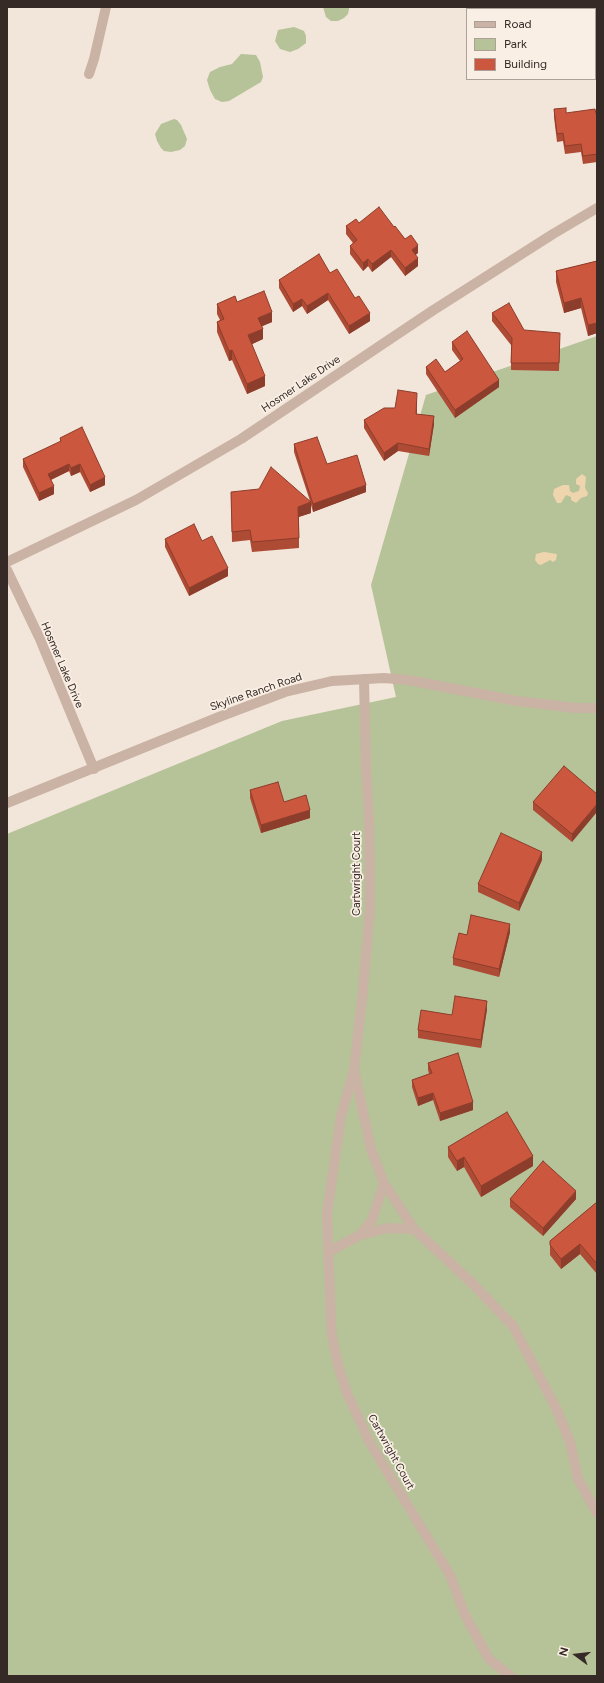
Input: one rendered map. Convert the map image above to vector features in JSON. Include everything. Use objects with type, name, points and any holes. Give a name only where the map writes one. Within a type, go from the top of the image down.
[{"type":"street","points":[[89,74],[106,7]]},
{"type":"street","name":"Hosmer Lake Drive","points":[[7,562],[136,500],[241,439],[432,311],[546,238],[597,208]]},
{"type":"street","name":"Hosmer Lake Drive","points":[[7,570],[40,639],[94,769]]},
{"type":"street","name":"Skyline Ranch Road","points":[[7,803],[219,717],[285,692],[332,681],[364,679],[408,680],[516,701],[575,708],[597,708]]},
{"type":"street","name":"Cartwright Court","points":[[364,679],[366,769],[369,819],[370,908],[354,1070],[341,1116],[328,1206],[329,1296],[332,1336],[347,1393],[370,1443],[450,1575],[465,1615],[489,1659],[510,1676]]},
{"type":"street","name":"Cartwright Court","points":[[354,1070],[371,1149],[384,1183],[414,1229],[475,1286],[513,1326],[556,1408],[570,1442],[578,1479],[597,1513]]},
{"type":"street","points":[[360,1235],[372,1220],[384,1183]]},
{"type":"street","points":[[328,1252],[360,1235],[387,1228],[414,1229]]},
{"type":"green space","points":[[323,7],[349,7],[349,9],[348,14],[344,18],[338,21],[331,21],[326,17]]},
{"type":"green space","points":[[294,27],[304,31],[306,43],[298,49],[290,52],[280,49],[275,41],[278,30]]},
{"type":"green space","points":[[241,54],[256,55],[260,62],[263,77],[261,82],[229,101],[222,102],[215,99],[207,80],[210,72],[220,67],[232,64]]},
{"type":"green space","points":[[174,119],[181,125],[187,139],[185,146],[180,150],[171,152],[164,151],[157,141],[155,134],[161,124]]},
{"type":"green space","points":[[597,336],[597,1676],[7,1676],[7,834],[282,721],[396,697],[371,585],[426,395]]},
{"type":"sand","points":[[582,474],[586,477],[585,488],[588,493],[587,496],[581,498],[576,503],[571,500],[571,497],[566,495],[561,503],[557,503],[553,495],[554,489],[563,485],[569,485],[570,491],[573,493],[579,491],[580,486],[576,484],[576,479]]},
{"type":"sand","points":[[544,552],[557,554],[556,560],[553,562],[550,560],[541,565],[538,564],[535,560],[536,554]]},
{"type":"building","points":[[566,108],[566,113],[595,109],[597,114],[597,154],[583,156],[581,144],[565,146],[563,133],[557,134],[554,109]]},
{"type":"building","points":[[379,207],[405,239],[411,235],[418,245],[412,250],[418,258],[405,268],[391,250],[372,264],[368,259],[363,263],[350,246],[357,240],[346,226],[356,219],[359,223]]},
{"type":"building","points":[[319,254],[330,273],[337,269],[355,298],[359,296],[370,313],[349,326],[328,293],[307,306],[302,299],[293,304],[279,280]]},
{"type":"building","points":[[597,261],[597,323],[588,325],[581,298],[564,303],[556,271]]},
{"type":"building","points":[[264,291],[272,312],[258,318],[263,329],[248,335],[265,376],[247,384],[232,350],[229,351],[217,322],[224,319],[217,304],[235,296],[237,302]]},
{"type":"building","points":[[509,303],[524,330],[560,333],[559,363],[511,363],[512,338],[492,313]]},
{"type":"building","points":[[467,331],[499,380],[455,410],[426,367],[436,359],[445,372],[463,359],[452,342]]},
{"type":"building","points":[[398,390],[417,393],[416,414],[434,416],[429,449],[398,443],[384,453],[364,420],[384,408],[395,408]]},
{"type":"building","points":[[82,427],[105,477],[90,485],[80,464],[71,468],[69,464],[48,474],[54,486],[39,493],[23,459],[61,441],[60,438]]},
{"type":"building","points":[[317,437],[327,464],[357,455],[366,485],[313,504],[294,444]]},
{"type":"building","points":[[271,467],[311,502],[298,507],[299,538],[252,542],[250,530],[232,532],[231,492],[259,489]]},
{"type":"building","points":[[194,524],[202,541],[212,536],[228,568],[189,588],[165,539]]},
{"type":"building","points":[[564,766],[597,794],[597,804],[572,834],[533,802]]},
{"type":"building","points":[[278,782],[284,802],[306,795],[310,810],[261,825],[250,790]]},
{"type":"building","points":[[501,833],[542,852],[519,903],[478,884]]},
{"type":"building","points":[[471,915],[510,924],[499,969],[453,958],[459,933],[467,935]]},
{"type":"building","points":[[455,996],[487,1001],[481,1040],[418,1030],[421,1010],[452,1015]]},
{"type":"building","points":[[458,1053],[473,1102],[440,1113],[433,1093],[418,1098],[412,1080],[432,1073],[428,1063]]},
{"type":"building","points":[[507,1112],[533,1156],[481,1186],[464,1157],[457,1161],[448,1147]]},
{"type":"building","points":[[543,1161],[576,1191],[543,1228],[510,1199]]},
{"type":"building","points":[[597,1202],[597,1264],[580,1244],[561,1259],[550,1245],[550,1241]]}]
